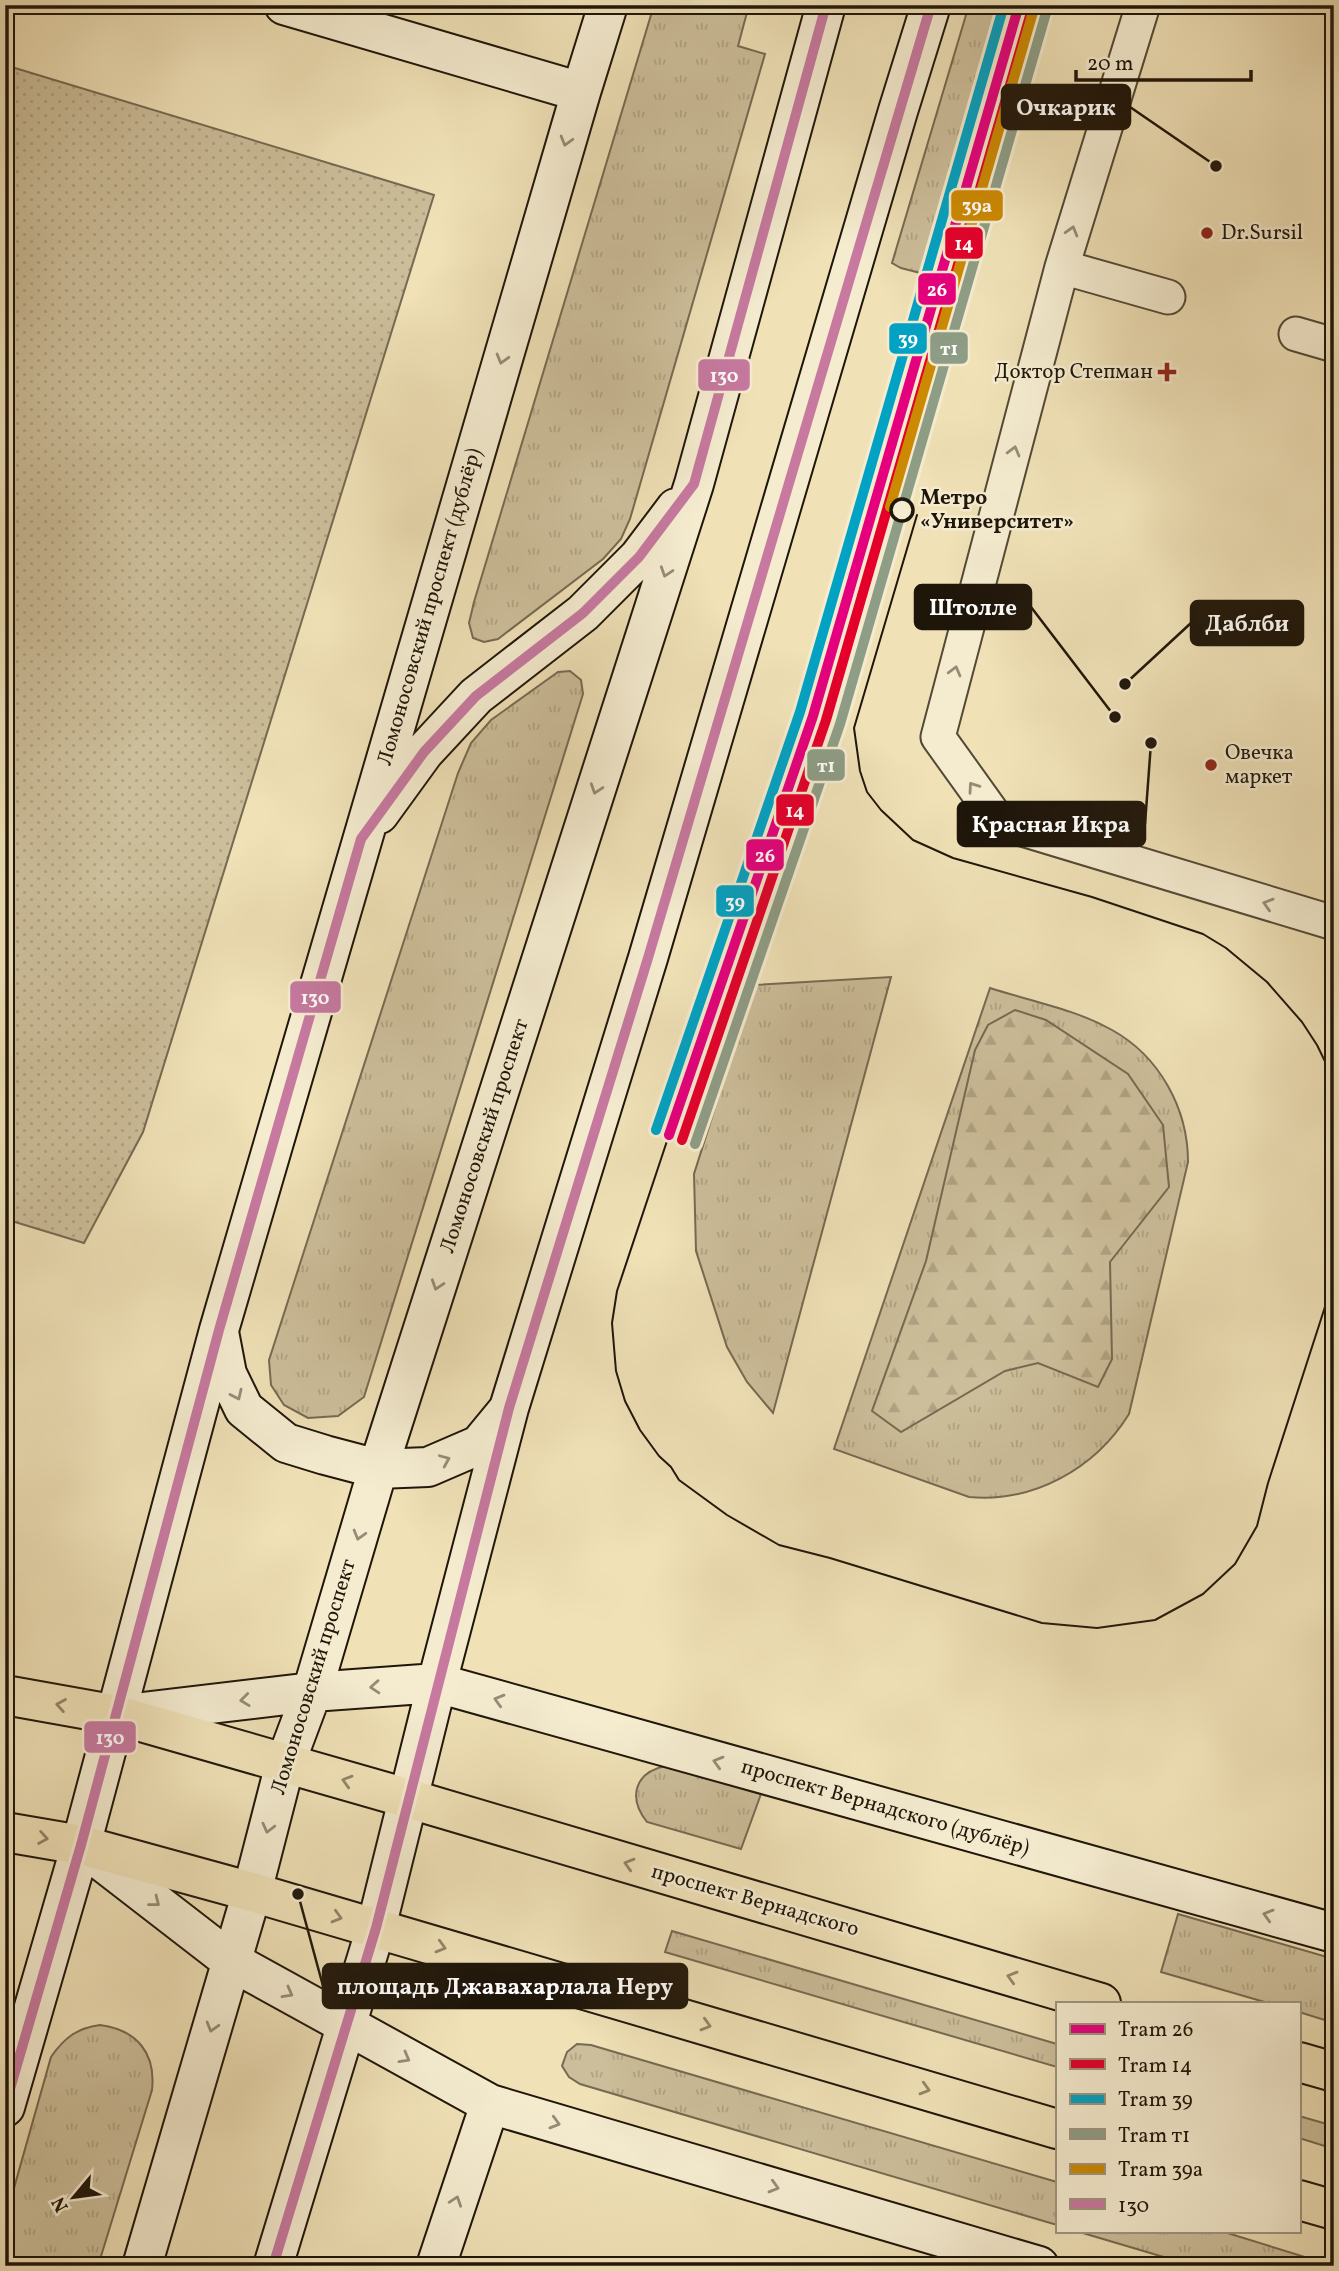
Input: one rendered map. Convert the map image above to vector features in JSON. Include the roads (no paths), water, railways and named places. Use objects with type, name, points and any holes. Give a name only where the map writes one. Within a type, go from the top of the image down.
[{"type":"main road","points":[[284,5],[580,92]]},
{"type":"main road","name":"Ломоносовский проспект (дублёр)","points":[[81,1845],[219,1330],[580,92],[608,5]]},
{"type":"main road","name":"Ломоносовский проспект","points":[[142,2266],[252,1892],[285,1764],[312,1692],[378,1469],[694,484],[825,5]]},
{"type":"main road","points":[[274,2266],[376,1928],[509,1408],[648,958],[931,5]]},
{"type":"main road","points":[[361,839],[424,752],[441,733],[476,696],[583,613],[639,557],[694,484]]},
{"type":"main road","points":[[219,1330],[228,1374],[244,1409],[286,1443],[378,1469],[428,1467],[479,1446],[509,1408]]},
{"type":"main road","name":"проспект Вернадского (дублёр)","points":[[117,1715],[312,1692],[437,1683],[1334,1933]]},
{"type":"main road","points":[[5,1695],[117,1715]]},
{"type":"main road","name":"проспект Вернадского","points":[[117,1715],[410,1798],[1098,2002]]},
{"type":"main road","points":[[5,1832],[81,1845],[252,1892],[1056,2129]]},
{"type":"main road","points":[[81,1845],[231,1961],[490,2104],[1040,2266]]},
{"type":"main road","points":[[5,2107],[81,1845]]},
{"type":"main road","points":[[1300,2062],[1334,2072]]},
{"type":"main road","points":[[436,2266],[490,2104]]},
{"type":"main road","points":[[1300,2200],[1334,2210]]},
{"type":"lane","points":[[1143,5],[1062,267],[938,737],[999,822],[1334,923]]},
{"type":"lane","points":[[1062,267],[1168,297]]},
{"type":"lane","points":[[1296,334],[1334,345]]},
{"type":"tram line","name":"39","points":[[656,1130],[800,712],[1004,5]]},
{"type":"tram line","name":"26","points":[[669,1135],[813,716],[1019,5]]},
{"type":"tram line","name":"39а","points":[[890,507],[1035,5]]},
{"type":"tram line","name":"14","points":[[682,1140],[826,720],[1032,9]]},
{"type":"tram line","name":"т1","points":[[695,1144],[840,724],[1046,13]]},
{"type":"tram line","points":[[917,515],[854,728],[860,771],[867,792],[881,810],[913,840],[953,858],[1092,897],[1203,934],[1226,948],[1267,982],[1302,1022],[1334,1080]]},
{"type":"tram line","points":[[669,1135],[617,1291],[612,1323],[616,1371],[625,1401],[640,1430],[659,1456],[671,1467],[679,1480],[727,1515],[779,1545],[1042,1623],[1097,1628],[1155,1620],[1203,1594],[1235,1564],[1257,1526],[1268,1483],[1334,1279]]},
{"type":"place","name":"Очкарик","points":[[1216,166]]},
{"type":"place","name":"Dr.Sursil","points":[[1207,233]]},
{"type":"place","name":"Доктор Степман","points":[[1167,372]]},
{"type":"place","name":"Метро «Университет»","points":[[902,510]]},
{"type":"place","name":"Даблби","points":[[1125,684]]},
{"type":"place","name":"Штолле","points":[[1115,717]]},
{"type":"place","name":"Красная Икра","points":[[1151,743]]},
{"type":"place","name":"Овечка маркет","points":[[1211,765]]},
{"type":"place","name":"площадь Джавахарлала Неру","points":[[298,1894]]}]
